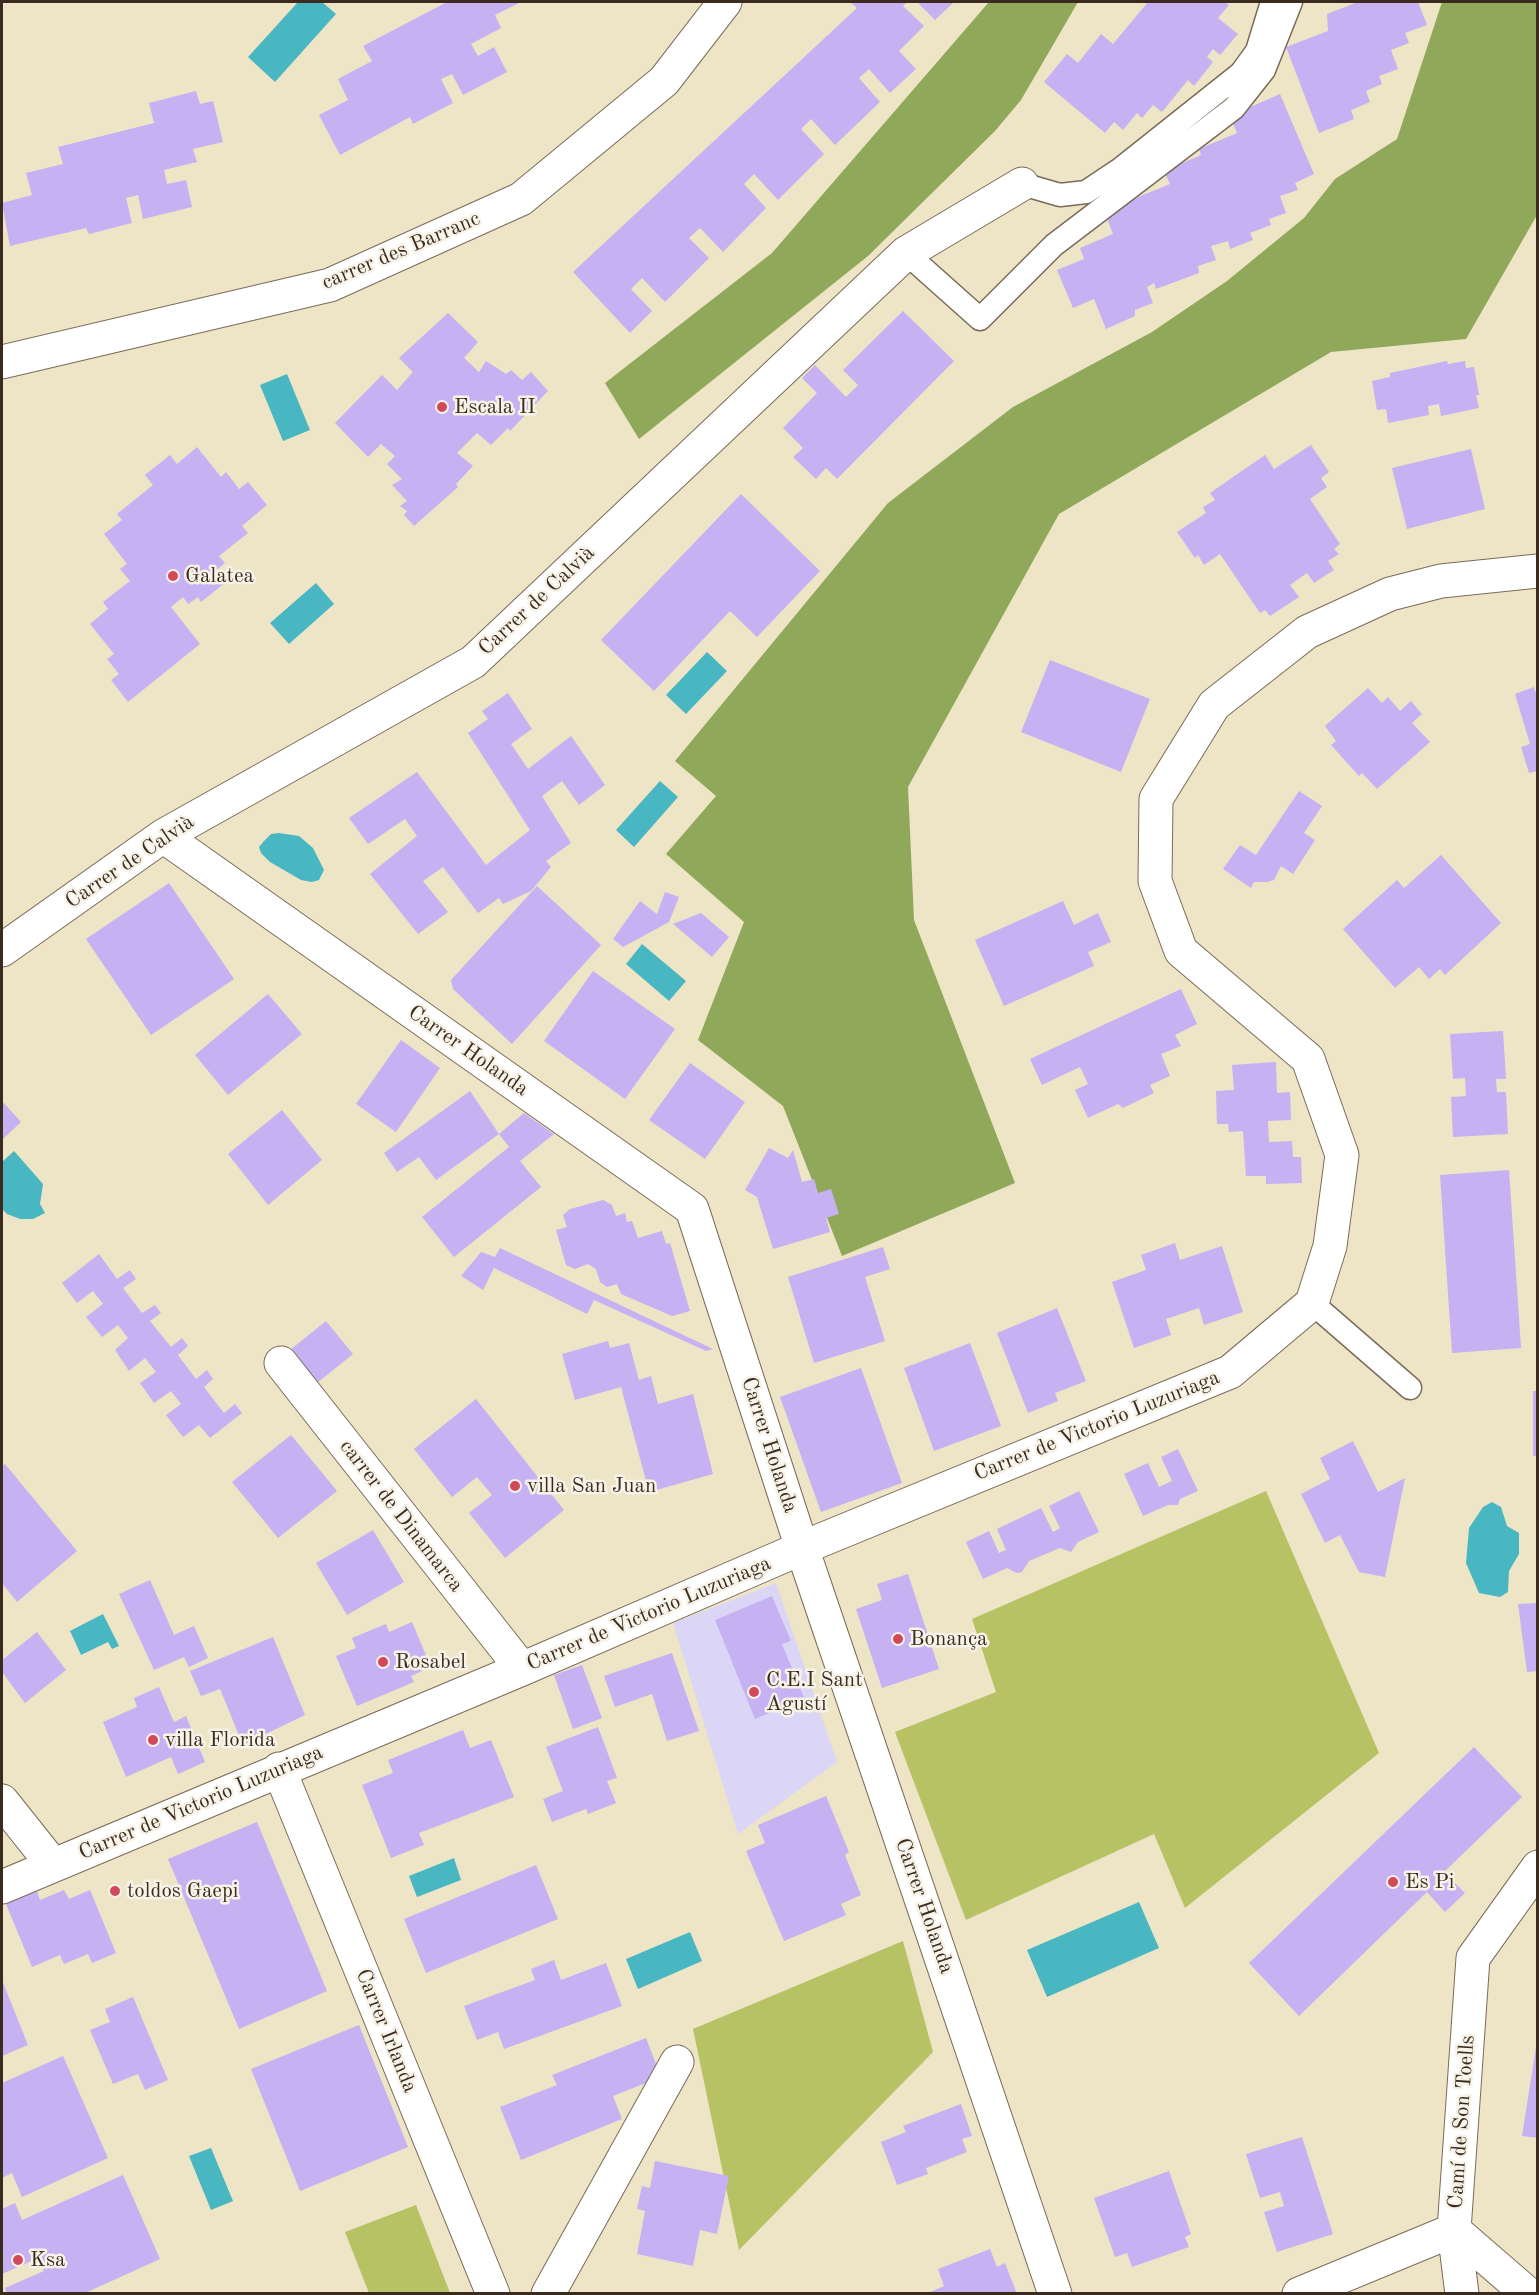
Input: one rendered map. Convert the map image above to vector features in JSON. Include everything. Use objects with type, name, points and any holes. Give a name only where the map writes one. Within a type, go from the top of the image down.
[{"type":"street","name":"carrer des Barranc","points":[[2,362],[330,285],[521,199],[664,81],[725,2]]},
{"type":"street","name":"Carrer de Calvià","points":[[2,950],[163,836],[473,662],[906,253],[1022,184]]},
{"type":"street","points":[[1312,1303],[1330,1246],[1342,1155],[1308,1059],[1181,951],[1155,881],[1156,799],[1214,705],[1307,632],[1390,594],[1441,581],[1538,571]]},
{"type":"street","name":"Carrer Holanda","points":[[163,836],[692,1209],[802,1548],[1054,2294]]},
{"type":"street","name":"Carrer de Victorio Luzuriaga","points":[[2,1887],[522,1669],[802,1548],[1230,1372],[1312,1303]]},
{"type":"street","name":"carrer de Dinamarca","points":[[281,1363],[522,1669]]},
{"type":"street","name":"Carrer Irlanda","points":[[279,1769],[493,2294]]},
{"type":"street","points":[[2,1802],[53,1865]]},
{"type":"street","name":"Camí de Son Toells","points":[[1299,2294],[1454,2230],[1473,1958],[1538,1868]]},
{"type":"street","points":[[548,2294],[677,2062]]},
{"type":"street","points":[[1454,2230],[1462,2294]]},
{"type":"street","points":[[1454,2230],[1528,2294]]},
{"type":"lane","points":[[1022,184],[1060,195],[1086,192],[1119,170],[1241,73],[1257,51],[1272,2]]},
{"type":"lane","points":[[906,253],[980,319],[1054,245],[1234,108],[1264,70],[1291,2]]},
{"type":"lane","points":[[1312,1303],[1410,1388]]},
{"type":"shaded area","name":"C.E.I Sant Agustí","points":[[776,1583],[837,1762],[738,1834],[673,1623]]},
{"type":"green space","points":[[989,2],[1078,2],[1021,100],[995,131],[868,256],[639,439],[605,383],[772,253]]},
{"type":"green space","points":[[1442,2],[1537,2],[1537,215],[1466,339],[1331,352],[1059,514],[908,787],[914,920],[1015,1183],[842,1256],[783,1106],[698,1040],[744,922],[666,854],[716,796],[675,761],[888,503],[1013,407],[1152,332],[1227,281],[1304,218],[1335,179],[1397,139]]},
{"type":"green space","points":[[1266,1491],[1379,1753],[1185,1908],[1154,1834],[966,1920],[895,1732],[996,1692],[972,1619]]},
{"type":"green space","points":[[903,1941],[933,2052],[739,2250],[693,2029]]},
{"type":"green space","points":[[416,2205],[450,2293],[369,2293],[345,2232]]},
{"type":"water","points":[[298,2],[322,2],[336,14],[275,82],[248,57]]},
{"type":"water","points":[[287,374],[310,430],[283,441],[260,385]]},
{"type":"water","points":[[316,583],[334,604],[289,644],[270,623]]},
{"type":"water","points":[[707,652],[727,671],[686,714],[666,695]]},
{"type":"water","points":[[660,781],[678,797],[634,847],[616,830]]},
{"type":"water","points":[[271,834],[299,836],[313,848],[324,870],[319,880],[312,882],[301,880],[270,862],[261,853],[259,847],[264,841]]},
{"type":"water","points":[[642,944],[686,981],[669,1001],[626,964]]},
{"type":"water","points":[[14,1151],[43,1184],[40,1204],[45,1213],[33,1219],[20,1219],[7,1214],[2,1209],[2,1162]]},
{"type":"water","points":[[1492,1502],[1501,1507],[1507,1526],[1519,1533],[1519,1554],[1509,1571],[1508,1592],[1500,1597],[1479,1593],[1466,1563],[1469,1528],[1483,1507]]},
{"type":"water","points":[[103,1614],[119,1646],[112,1649],[108,1642],[81,1655],[70,1631]]},
{"type":"water","points":[[454,1858],[461,1880],[417,1897],[409,1876]]},
{"type":"water","points":[[1139,1902],[1159,1948],[1047,1997],[1027,1950]]},
{"type":"water","points":[[690,1932],[702,1961],[638,1989],[626,1959]]},
{"type":"water","points":[[211,2148],[233,2201],[211,2210],[189,2156]]},
{"type":"building","points":[[447,2],[521,2],[495,15],[501,28],[471,44],[478,56],[494,47],[507,72],[463,95],[452,74],[441,79],[453,103],[413,124],[410,117],[340,155],[319,115],[348,100],[338,79],[372,61],[363,46]]},
{"type":"building","points":[[850,2],[907,2],[903,6],[924,26],[899,51],[916,69],[890,93],[869,69],[859,78],[880,102],[835,145],[811,119],[801,129],[824,154],[778,200],[754,174],[744,184],[766,208],[723,252],[700,228],[689,238],[709,258],[665,302],[642,278],[631,289],[652,311],[630,333],[573,272],[857,8]]},
{"type":"building","points":[[917,2],[954,2],[935,20]]},
{"type":"building","points":[[1148,2],[1225,2],[1229,5],[1218,18],[1238,34],[1220,55],[1213,49],[1207,57],[1213,62],[1194,86],[1188,80],[1162,112],[1153,105],[1142,118],[1137,113],[1123,130],[1114,122],[1105,133],[1044,82],[1067,54],[1078,63],[1101,34],[1113,44]]},
{"type":"building","points":[[1358,2],[1418,2],[1427,25],[1405,33],[1409,43],[1391,50],[1398,69],[1379,76],[1382,84],[1366,91],[1370,102],[1351,110],[1354,119],[1319,133],[1286,47],[1328,31],[1327,14]]},
{"type":"building","points":[[196,91],[200,104],[213,101],[223,142],[193,149],[197,162],[164,170],[167,184],[186,180],[192,207],[143,219],[138,195],[126,198],[132,223],[89,234],[86,228],[10,246],[2,203],[32,195],[26,173],[63,164],[58,147],[154,123],[149,103]]},
{"type":"building","points":[[1280,94],[1314,174],[1295,183],[1298,190],[1280,196],[1286,213],[1269,219],[1271,225],[1250,233],[1253,240],[1230,249],[1228,241],[1211,246],[1216,260],[1198,266],[1199,273],[1156,289],[1154,283],[1147,287],[1153,303],[1135,310],[1135,316],[1106,329],[1094,299],[1073,308],[1057,270],[1084,259],[1080,248],[1113,234],[1104,211],[1170,184],[1164,171],[1201,155],[1199,149],[1237,133],[1230,116]]},
{"type":"building","points":[[903,311],[954,361],[837,479],[826,468],[816,479],[793,457],[803,448],[783,428],[817,393],[802,378],[815,365],[846,397],[858,385],[843,370]]},
{"type":"building","name":"Escala II","points":[[448,313],[478,342],[464,358],[479,372],[486,361],[506,374],[511,370],[522,380],[531,372],[548,391],[510,431],[508,428],[491,445],[477,433],[457,453],[473,466],[456,484],[458,487],[414,526],[404,515],[407,511],[400,506],[407,501],[392,485],[402,479],[387,464],[395,456],[381,444],[368,457],[335,423],[382,375],[397,390],[413,372],[399,358]]},
{"type":"building","points":[[1447,361],[1448,364],[1465,361],[1466,368],[1474,367],[1479,408],[1441,416],[1439,404],[1428,406],[1429,415],[1388,423],[1386,409],[1377,410],[1372,381],[1390,377],[1390,373]]},
{"type":"building","points":[[1311,445],[1329,472],[1321,478],[1327,487],[1310,499],[1340,544],[1334,549],[1339,554],[1328,561],[1334,570],[1314,583],[1307,573],[1290,585],[1299,597],[1270,616],[1265,610],[1260,613],[1220,554],[1204,565],[1198,555],[1195,558],[1177,532],[1206,513],[1203,507],[1215,500],[1210,493],[1265,455],[1274,469]]},
{"type":"building","name":"Galatea","points":[[197,447],[221,477],[226,472],[239,489],[248,482],[267,505],[242,526],[248,533],[219,556],[225,563],[216,570],[226,582],[201,602],[198,597],[188,604],[183,597],[171,607],[200,644],[128,702],[111,680],[119,674],[107,659],[114,654],[90,624],[108,609],[103,602],[130,581],[120,569],[127,564],[104,534],[122,520],[117,514],[153,485],[145,475],[170,455],[177,464]]},
{"type":"building","points":[[1471,449],[1485,509],[1407,529],[1392,468]]},
{"type":"building","points":[[741,494],[820,571],[757,637],[730,611],[654,691],[601,640]]},
{"type":"building","points":[[1050,660],[1150,699],[1121,772],[1021,732]]},
{"type":"building","points":[[1534,687],[1535,692],[1538,691],[1538,771],[1529,773],[1521,747],[1530,744],[1515,694]]},
{"type":"building","points":[[1368,688],[1382,703],[1388,697],[1400,711],[1411,701],[1422,714],[1412,723],[1430,742],[1377,789],[1362,773],[1359,776],[1331,745],[1336,741],[1325,726]]},
{"type":"building","points":[[508,693],[532,729],[511,744],[528,769],[571,736],[605,785],[579,805],[562,781],[542,796],[571,843],[546,861],[551,867],[531,891],[503,904],[499,898],[478,913],[443,867],[423,881],[448,912],[418,934],[370,874],[417,836],[405,819],[368,844],[349,818],[417,772],[486,865],[530,830],[468,733],[488,719],[482,711]]},
{"type":"building","points":[[1299,791],[1322,806],[1304,833],[1315,840],[1293,874],[1281,866],[1274,880],[1254,882],[1251,888],[1223,869],[1240,845],[1256,855]]},
{"type":"building","points":[[1441,855],[1501,923],[1445,975],[1440,969],[1429,979],[1419,967],[1395,988],[1343,929],[1397,880],[1404,888]]},
{"type":"building","points":[[169,883],[234,979],[151,1035],[86,939]]},
{"type":"building","points":[[537,886],[601,945],[512,1044],[453,989],[451,980]]},
{"type":"building","points":[[665,892],[679,897],[669,922],[623,947],[613,939],[640,901],[657,914]]},
{"type":"building","points":[[1063,901],[1074,925],[1098,913],[1111,942],[1088,952],[1094,966],[1004,1006],[975,940]]},
{"type":"building","points":[[701,913],[729,937],[712,957],[673,924]]},
{"type":"building","points":[[593,971],[675,1029],[625,1099],[544,1041]]},
{"type":"building","points":[[1181,989],[1197,1024],[1175,1035],[1181,1046],[1161,1054],[1170,1076],[1150,1085],[1154,1093],[1123,1108],[1118,1104],[1088,1118],[1075,1090],[1088,1084],[1080,1067],[1042,1085],[1030,1059]]},
{"type":"building","points":[[268,994],[302,1034],[228,1095],[195,1055]]},
{"type":"building","points":[[1503,1031],[1506,1079],[1496,1079],[1497,1092],[1506,1092],[1508,1134],[1453,1137],[1451,1097],[1466,1096],[1465,1078],[1453,1079],[1450,1034]]},
{"type":"building","points":[[401,1040],[440,1068],[396,1132],[356,1104]]},
{"type":"building","points":[[1276,1062],[1277,1093],[1290,1092],[1291,1120],[1268,1121],[1269,1142],[1292,1141],[1293,1157],[1301,1157],[1302,1183],[1266,1184],[1266,1176],[1246,1176],[1243,1131],[1229,1132],[1228,1124],[1217,1124],[1216,1091],[1234,1090],[1232,1065]]},
{"type":"building","points":[[690,1063],[745,1102],[705,1159],[649,1120]]},
{"type":"building","points":[[470,1091],[499,1134],[436,1180],[419,1157],[397,1172],[384,1153]]},
{"type":"building","points":[[2,1101],[21,1122],[2,1140]]},
{"type":"building","points":[[282,1110],[322,1160],[268,1205],[228,1154]]},
{"type":"building","points":[[524,1113],[554,1134],[520,1161],[541,1187],[454,1257],[422,1217],[509,1147],[499,1134]]},
{"type":"building","points":[[769,1148],[788,1158],[793,1150],[802,1182],[814,1179],[818,1193],[831,1189],[839,1214],[826,1218],[830,1232],[773,1249],[757,1197],[745,1190]]},
{"type":"building","points":[[1509,1170],[1521,1348],[1452,1353],[1440,1175]]},
{"type":"building","points":[[603,1200],[612,1205],[616,1216],[625,1213],[627,1222],[632,1221],[638,1238],[662,1231],[666,1244],[670,1243],[690,1311],[672,1316],[621,1294],[617,1284],[607,1287],[600,1282],[596,1269],[588,1264],[575,1269],[566,1265],[556,1230],[567,1227],[563,1215],[570,1209]]},
{"type":"building","points":[[1175,1243],[1180,1260],[1222,1246],[1243,1312],[1204,1325],[1199,1308],[1166,1319],[1171,1335],[1134,1348],[1112,1282],[1146,1270],[1141,1255]]},
{"type":"building","points":[[883,1247],[890,1269],[865,1277],[885,1341],[814,1363],[788,1277]]},
{"type":"building","points":[[500,1248],[713,1349],[706,1351],[594,1300],[587,1314],[494,1268],[483,1290],[461,1276],[481,1252],[495,1257]]},
{"type":"building","points":[[99,1254],[117,1279],[130,1270],[136,1279],[123,1288],[142,1313],[155,1305],[161,1313],[150,1321],[171,1347],[182,1338],[188,1346],[178,1355],[196,1379],[207,1370],[213,1379],[204,1387],[224,1413],[235,1404],[242,1413],[210,1438],[199,1425],[183,1437],[166,1415],[181,1404],[171,1391],[154,1403],[140,1383],[156,1372],[145,1358],[129,1371],[115,1350],[128,1338],[118,1325],[102,1337],[86,1317],[103,1304],[93,1291],[77,1303],[62,1283]]},
{"type":"building","points":[[1057,1308],[1086,1381],[1055,1393],[1058,1401],[1028,1413],[997,1333]]},
{"type":"building","points":[[326,1321],[353,1354],[312,1387],[285,1354]]},
{"type":"building","points":[[608,1341],[610,1348],[629,1343],[639,1380],[651,1376],[658,1404],[693,1394],[713,1474],[649,1492],[621,1387],[575,1400],[562,1354]]},
{"type":"building","points":[[970,1343],[1001,1426],[934,1451],[904,1368]]},
{"type":"building","points":[[861,1368],[902,1483],[821,1512],[780,1397]]},
{"type":"building","points":[[1533,1391],[1538,1391],[1538,1456],[1533,1456]]},
{"type":"building","name":"villa San Juan","points":[[476,1399],[564,1510],[505,1558],[469,1513],[492,1495],[477,1477],[452,1497],[414,1449]]},
{"type":"building","points":[[291,1435],[337,1491],[278,1538],[232,1482]]},
{"type":"building","points":[[1353,1441],[1378,1492],[1405,1478],[1385,1577],[1359,1572],[1340,1535],[1325,1543],[1301,1494],[1330,1479],[1320,1458]]},
{"type":"building","points":[[1178,1449],[1198,1491],[1180,1499],[1178,1505],[1168,1505],[1143,1516],[1124,1474],[1148,1463],[1159,1487],[1172,1481],[1161,1457]]},
{"type":"building","points":[[5,1464],[77,1551],[17,1602],[2,1583],[2,1466]]},
{"type":"building","points":[[1079,1491],[1099,1532],[1078,1542],[1071,1552],[1060,1548],[1029,1561],[1022,1572],[1017,1573],[1007,1568],[983,1579],[966,1542],[989,1531],[999,1553],[1006,1550],[997,1529],[1041,1508],[1053,1532],[1060,1528],[1049,1506]]},
{"type":"building","points":[[373,1530],[404,1582],[347,1615],[316,1563]]},
{"type":"building","name":"Bonança","points":[[908,1574],[939,1669],[882,1688],[856,1609],[882,1600],[877,1584]]},
{"type":"building","points":[[150,1580],[174,1635],[194,1626],[208,1658],[189,1667],[184,1657],[154,1670],[119,1594]]},
{"type":"building","points":[[772,1596],[791,1641],[782,1644],[804,1698],[755,1719],[715,1620]]},
{"type":"building","points":[[1538,1603],[1538,1671],[1527,1672],[1518,1604]]},
{"type":"building","name":"Rosabel","points":[[412,1622],[431,1667],[411,1676],[414,1682],[357,1706],[336,1656],[356,1648],[352,1638],[386,1624],[389,1632]]},
{"type":"building","points":[[37,1632],[66,1670],[25,1703],[2,1672],[2,1660]]},
{"type":"building","points":[[273,1637],[305,1715],[243,1745],[220,1689],[201,1696],[190,1671]]},
{"type":"building","points":[[672,1653],[699,1731],[667,1741],[652,1694],[615,1707],[604,1676]]},
{"type":"building","points":[[582,1665],[602,1718],[573,1729],[554,1675]]},
{"type":"building","name":"villa Florida","points":[[159,1687],[174,1722],[186,1716],[205,1762],[178,1774],[171,1757],[126,1777],[103,1722],[137,1707],[134,1698]]},
{"type":"building","points":[[598,1727],[617,1778],[607,1781],[616,1803],[588,1814],[586,1809],[552,1822],[543,1799],[563,1791],[546,1747]]},
{"type":"building","points":[[463,1730],[470,1748],[491,1740],[514,1797],[419,1833],[424,1845],[391,1858],[362,1785],[393,1773],[388,1760]]},
{"type":"building","name":"Es Pi","points":[[1474,1747],[1522,1797],[1444,1872],[1465,1893],[1445,1912],[1427,1892],[1299,2016],[1249,1963]]},
{"type":"building","points":[[826,1796],[849,1852],[845,1855],[861,1895],[841,1904],[846,1915],[784,1941],[746,1851],[765,1843],[758,1825]]},
{"type":"building","points":[[257,1822],[327,1991],[239,2029],[168,1859]]},
{"type":"building","points":[[536,1865],[558,1919],[426,1973],[404,1919]]},
{"type":"building","points":[[64,1890],[69,1899],[90,1890],[116,1953],[92,1963],[88,1954],[64,1964],[60,1955],[32,1967],[6,1904],[37,1891],[40,1900]]},
{"type":"building","points":[[554,1960],[561,1980],[606,1963],[622,2006],[504,2049],[498,2032],[477,2040],[464,2006],[535,1980],[531,1969]]},
{"type":"building","points":[[2,1980],[28,2045],[2,2056]]},
{"type":"building","points":[[133,1997],[168,2080],[145,2090],[138,2074],[113,2084],[90,2030],[110,2022],[105,2009]]},
{"type":"building","points":[[359,2025],[408,2147],[300,2191],[251,2069]]},
{"type":"building","points":[[646,2038],[661,2077],[613,2096],[622,2119],[521,2160],[500,2107],[557,2085],[552,2075]]},
{"type":"building","points":[[1536,2047],[1538,2047],[1538,2138],[1522,2136]]},
{"type":"building","points":[[63,2056],[108,2158],[22,2197],[12,2173],[2,2178],[2,2083]]},
{"type":"building","points":[[961,2104],[972,2136],[962,2139],[967,2152],[926,2168],[928,2174],[897,2185],[881,2142],[906,2132],[903,2126]]},
{"type":"building","points":[[1302,2137],[1333,2234],[1277,2252],[1264,2212],[1284,2206],[1280,2192],[1260,2198],[1246,2154]]},
{"type":"building","points":[[655,2161],[729,2176],[717,2234],[700,2230],[693,2266],[637,2254],[645,2211],[637,2209],[642,2186],[650,2188]]},
{"type":"building","points":[[1169,2171],[1191,2234],[1185,2237],[1189,2247],[1132,2267],[1127,2253],[1115,2257],[1094,2198]]},
{"type":"building","points":[[123,2175],[160,2259],[83,2294],[7,2294],[5,2288],[44,2271],[38,2258],[2,2274],[2,2209],[15,2203],[22,2220]]},
{"type":"building","points":[[990,2249],[997,2267],[1005,2263],[1017,2294],[926,2294],[944,2286],[938,2269]]},
{"type":"place","name":"Escala II","points":[[442,407]]},
{"type":"place","name":"Galatea","points":[[173,576]]},
{"type":"place","name":"villa San Juan","points":[[515,1486]]},
{"type":"place","name":"Bonança","points":[[898,1639]]},
{"type":"place","name":"Rosabel","points":[[383,1662]]},
{"type":"place","name":"C.E.I Sant Agustí","points":[[754,1692]]},
{"type":"place","name":"villa Florida","points":[[153,1740]]},
{"type":"place","name":"Es Pi","points":[[1393,1882]]},
{"type":"place","name":"toldos Gaepi","points":[[115,1891]]},
{"type":"place","name":"Ksa","points":[[18,2260]]}]
